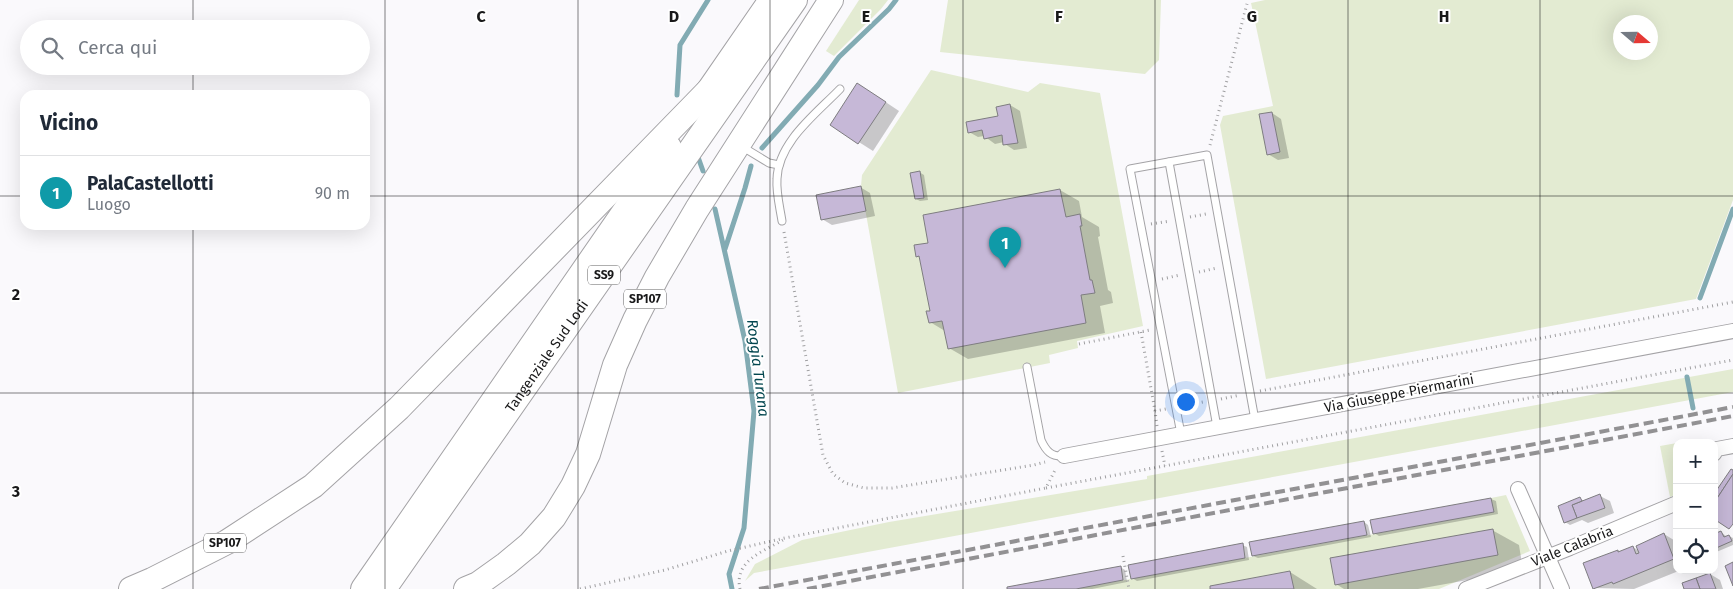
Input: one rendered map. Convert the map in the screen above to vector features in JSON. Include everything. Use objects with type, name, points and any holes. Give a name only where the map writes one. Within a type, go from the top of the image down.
[{"type":"highway","name":"Tangenziale Sud Lodi","points":[[363,589],[771,0]]},
{"type":"highway","name":"Tangenziale Sud Lodi","points":[[384,589],[795,0]]},
{"type":"highway","name":"SP107","points":[[466,589],[485,579],[530,544],[554,518],[573,486],[588,454],[615,365],[634,320],[657,277],[738,144],[832,0]]},
{"type":"highway","name":"SP107","points":[[131,589],[227,542],[313,486],[399,408],[708,91]]},
{"type":"street","name":"Via Giuseppe Piermarini","points":[[1064,456],[1733,331]]},
{"type":"street","points":[[1718,449],[1733,446]]},
{"type":"street","points":[[1518,489],[1562,589]]},
{"type":"street","name":"Viale Calabria","points":[[1466,589],[1673,505]]},
{"type":"lane","points":[[782,221],[777,193],[779,165],[792,140],[840,89]]},
{"type":"lane","points":[[738,144],[769,163],[779,165]]},
{"type":"lane","points":[[1181,434],[1130,169],[1207,155],[1255,420]]},
{"type":"lane","points":[[1169,162],[1217,427]]},
{"type":"lane","points":[[1027,367],[1041,440],[1045,448],[1052,454],[1064,456]]},
{"type":"path","points":[[1207,155],[1248,0]]},
{"type":"path","points":[[782,221],[823,455],[833,474],[845,483],[864,488],[892,488],[1034,465],[1064,456]]},
{"type":"path","points":[[1155,411],[1733,302]]},
{"type":"path","points":[[1079,344],[1161,328]]},
{"type":"path","points":[[1141,332],[1165,466]]},
{"type":"path","points":[[580,589],[665,570],[728,551],[785,538],[1733,360]]},
{"type":"path","points":[[1046,488],[1064,456]]},
{"type":"path","points":[[740,589],[738,576],[740,570],[747,562],[785,538]]},
{"type":"path","points":[[1123,556],[1129,589]]},
{"type":"green space","points":[[859,0],[888,0],[834,56],[826,51]]},
{"type":"green space","points":[[948,0],[1161,0],[1159,60],[1145,74],[940,52]]},
{"type":"green space","points":[[1265,0],[1733,0],[1733,200],[1696,299],[1266,379],[1220,125],[1223,116],[1273,106],[1251,3]]},
{"type":"green space","points":[[931,70],[1028,92],[1040,83],[1100,93],[1143,326],[1077,341],[1078,348],[1049,355],[1050,363],[898,393],[861,186],[862,175]]},
{"type":"green space","points":[[1733,369],[1733,392],[754,573],[745,581],[755,564],[802,540],[889,522],[1147,479],[1147,476]]},
{"type":"green space","points":[[1673,444],[1673,496],[1670,497],[1660,446]]},
{"type":"green space","points":[[1506,495],[1530,551],[1439,589],[1076,589],[1494,512],[1491,498]]},
{"type":"building","points":[[857,83],[886,102],[858,144],[830,125]]},
{"type":"building","points":[[1010,104],[1018,143],[1003,145],[1002,135],[984,139],[982,130],[968,133],[966,122],[998,116],[996,107]]},
{"type":"building","points":[[1272,112],[1280,152],[1267,155],[1259,114]]},
{"type":"building","points":[[920,171],[924,198],[915,199],[910,173]]},
{"type":"building","points":[[861,186],[866,211],[821,220],[816,195]]},
{"type":"building","points":[[1060,189],[1066,217],[1080,214],[1082,226],[1080,226],[1090,280],[1092,280],[1095,293],[1081,295],[1086,323],[948,349],[942,321],[929,323],[926,311],[930,311],[919,256],[916,257],[914,245],[928,243],[923,215]]},
{"type":"building","points":[[1731,469],[1733,470],[1733,474],[1718,497],[1718,488]]},
{"type":"building","points":[[1733,474],[1733,524],[1729,529],[1718,522],[1718,497]]},
{"type":"building","points":[[1600,494],[1605,508],[1577,518],[1572,505]]},
{"type":"building","points":[[1580,497],[1582,501],[1572,505],[1577,518],[1564,523],[1558,506]]},
{"type":"building","points":[[1491,498],[1494,512],[1373,534],[1370,520]]},
{"type":"building","points":[[1364,521],[1367,535],[1252,556],[1249,542]]},
{"type":"building","points":[[1493,529],[1498,555],[1335,585],[1330,558]]},
{"type":"building","points":[[1721,531],[1724,537],[1729,535],[1732,541],[1718,547],[1718,532]]},
{"type":"building","points":[[1664,533],[1673,559],[1613,584],[1612,582],[1593,589],[1583,563],[1633,546],[1636,554],[1639,553],[1636,546]]},
{"type":"building","points":[[1243,543],[1245,558],[1131,579],[1128,565]]},
{"type":"building","points":[[1733,562],[1733,586],[1725,566]]},
{"type":"building","points":[[1121,566],[1123,580],[1076,589],[1007,589],[1007,587]]},
{"type":"building","points":[[1290,571],[1294,589],[1210,589],[1210,586]]},
{"type":"building","points":[[1710,574],[1716,589],[1700,589],[1696,578]]},
{"type":"building","points":[[1696,578],[1700,589],[1684,589],[1682,583]]},
{"type":"waterway","name":"Roggia Turana","points":[[677,95],[680,45],[708,0]]},
{"type":"waterway","points":[[762,148],[818,85],[839,57],[896,0]]},
{"type":"waterway","name":"Roggia Turana","points":[[698,157],[703,171]]},
{"type":"waterway","points":[[725,249],[751,166]]},
{"type":"waterway","name":"Roggia Turana","points":[[715,209],[745,341],[754,411],[744,528],[729,574],[732,589]]},
{"type":"waterway","points":[[1700,298],[1733,209]]},
{"type":"waterway","points":[[1687,377],[1693,408]]},
{"type":"railway","points":[[759,589],[1733,407]]},
{"type":"railway","points":[[807,589],[1733,416]]},
{"type":"place","name":"PalaCastellotti","points":[[1005,268]]}]
